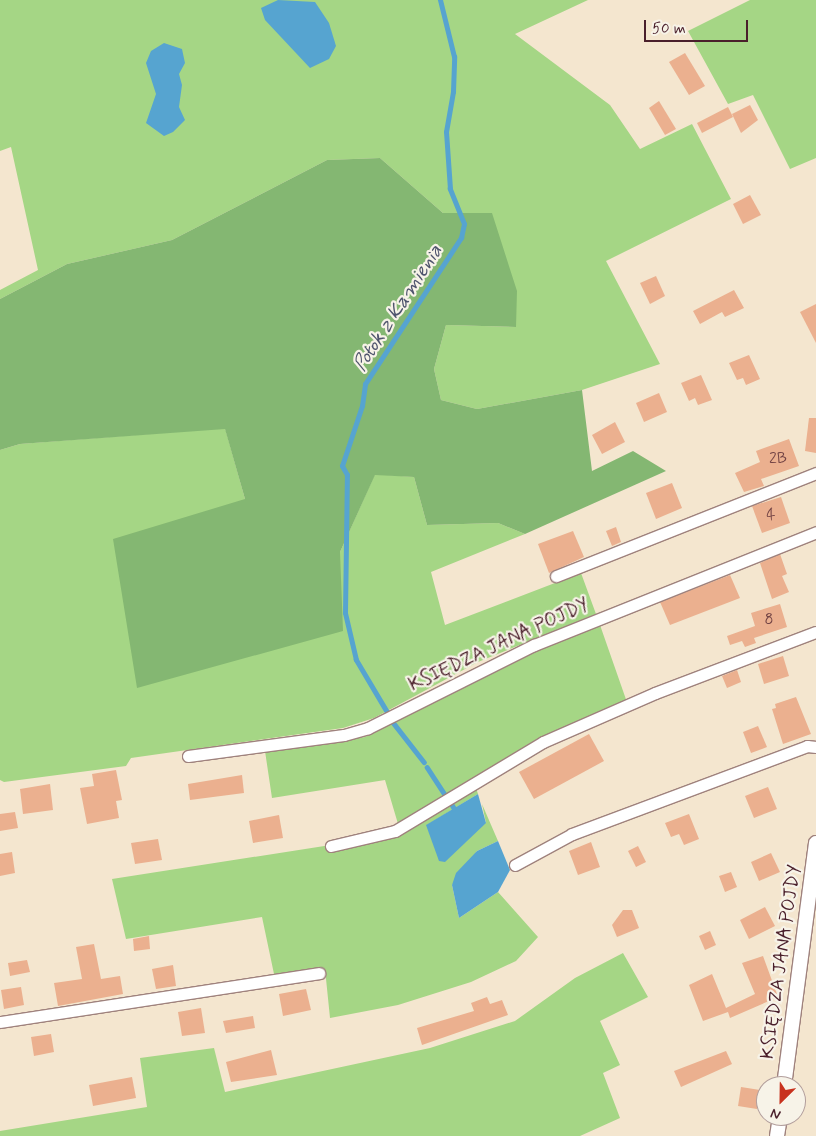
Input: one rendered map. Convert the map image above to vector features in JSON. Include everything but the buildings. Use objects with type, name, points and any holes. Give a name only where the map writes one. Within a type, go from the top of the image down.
[{"type":"street","points":[[556,576],[816,473]]},
{"type":"street","name":"KSIĘDZA JANA POJDY","points":[[188,756],[344,735],[368,728],[534,645],[816,532]]},
{"type":"street","points":[[331,846],[395,831],[542,742],[655,692],[816,632]]},
{"type":"street","points":[[515,865],[572,834],[807,746],[816,747]]},
{"type":"street","name":"KSIĘDZA JANA POJDY","points":[[785,1076],[816,843]]},
{"type":"street","points":[[0,1022],[319,973]]},
{"type":"green space","points":[[0,0],[588,0],[515,34],[610,105],[640,149],[692,124],[731,199],[606,261],[660,364],[582,390],[477,409],[441,400],[434,369],[446,325],[515,327],[443,213],[380,158],[327,160],[172,240],[67,264],[0,299],[0,290],[38,270],[11,147],[0,151]]},
{"type":"green space","points":[[750,0],[816,0],[816,158],[790,169],[753,95],[728,104],[688,31]]},
{"type":"green space","points":[[380,158],[443,213],[492,213],[517,291],[516,327],[446,325],[434,369],[441,400],[477,409],[582,390],[592,471],[633,451],[666,471],[525,534],[498,523],[427,525],[414,477],[375,475],[340,552],[343,631],[137,688],[113,539],[245,499],[225,429],[20,444],[0,450],[0,299],[67,264],[172,240],[327,160]]},
{"type":"green space","points":[[225,428],[245,499],[339,590],[340,552],[375,474],[414,477],[427,525],[498,523],[525,534],[431,572],[445,625],[581,573],[596,614],[478,662],[374,718],[343,728],[131,758],[126,766],[4,782],[0,780],[0,450],[20,444]]},
{"type":"green space","points":[[600,625],[629,708],[548,745],[476,788],[478,794],[427,825],[486,823],[482,804],[498,841],[477,851],[452,885],[459,918],[498,892],[538,937],[516,961],[471,982],[398,1005],[330,1018],[325,969],[274,974],[262,917],[126,939],[112,879],[401,834],[385,780],[272,798],[265,751],[365,737],[526,655]]},
{"type":"green space","points":[[623,953],[648,997],[600,1021],[620,1065],[603,1073],[620,1118],[580,1136],[0,1136],[0,1131],[147,1107],[140,1058],[214,1048],[225,1092],[430,1048],[515,1021],[575,978]]},
{"type":"water","points":[[278,0],[315,2],[329,23],[336,46],[329,59],[310,68],[265,20],[261,8]]},
{"type":"water","points":[[164,43],[182,49],[185,63],[179,74],[182,85],[179,107],[185,120],[173,132],[164,136],[146,123],[156,94],[146,63],[151,51]]},
{"type":"water","points":[[478,794],[486,823],[445,862],[439,861],[426,825]]},
{"type":"water","points":[[498,841],[510,870],[498,892],[459,918],[452,885],[456,873],[477,851]]},
{"type":"waterway","name":"Potok z Kamienia","points":[[388,714],[356,660],[345,613],[347,475],[342,466],[362,406],[365,384],[461,238],[464,224],[450,189],[446,132],[453,92],[454,57],[440,0]]},
{"type":"waterway","name":"Potok z Kamienia","points":[[392,721],[424,762]]},
{"type":"waterway","name":"Potok z Kamienia","points":[[427,767],[445,795]]},
{"type":"waterway","name":"Potok z Kamienia","points":[[451,803],[454,808]]}]
